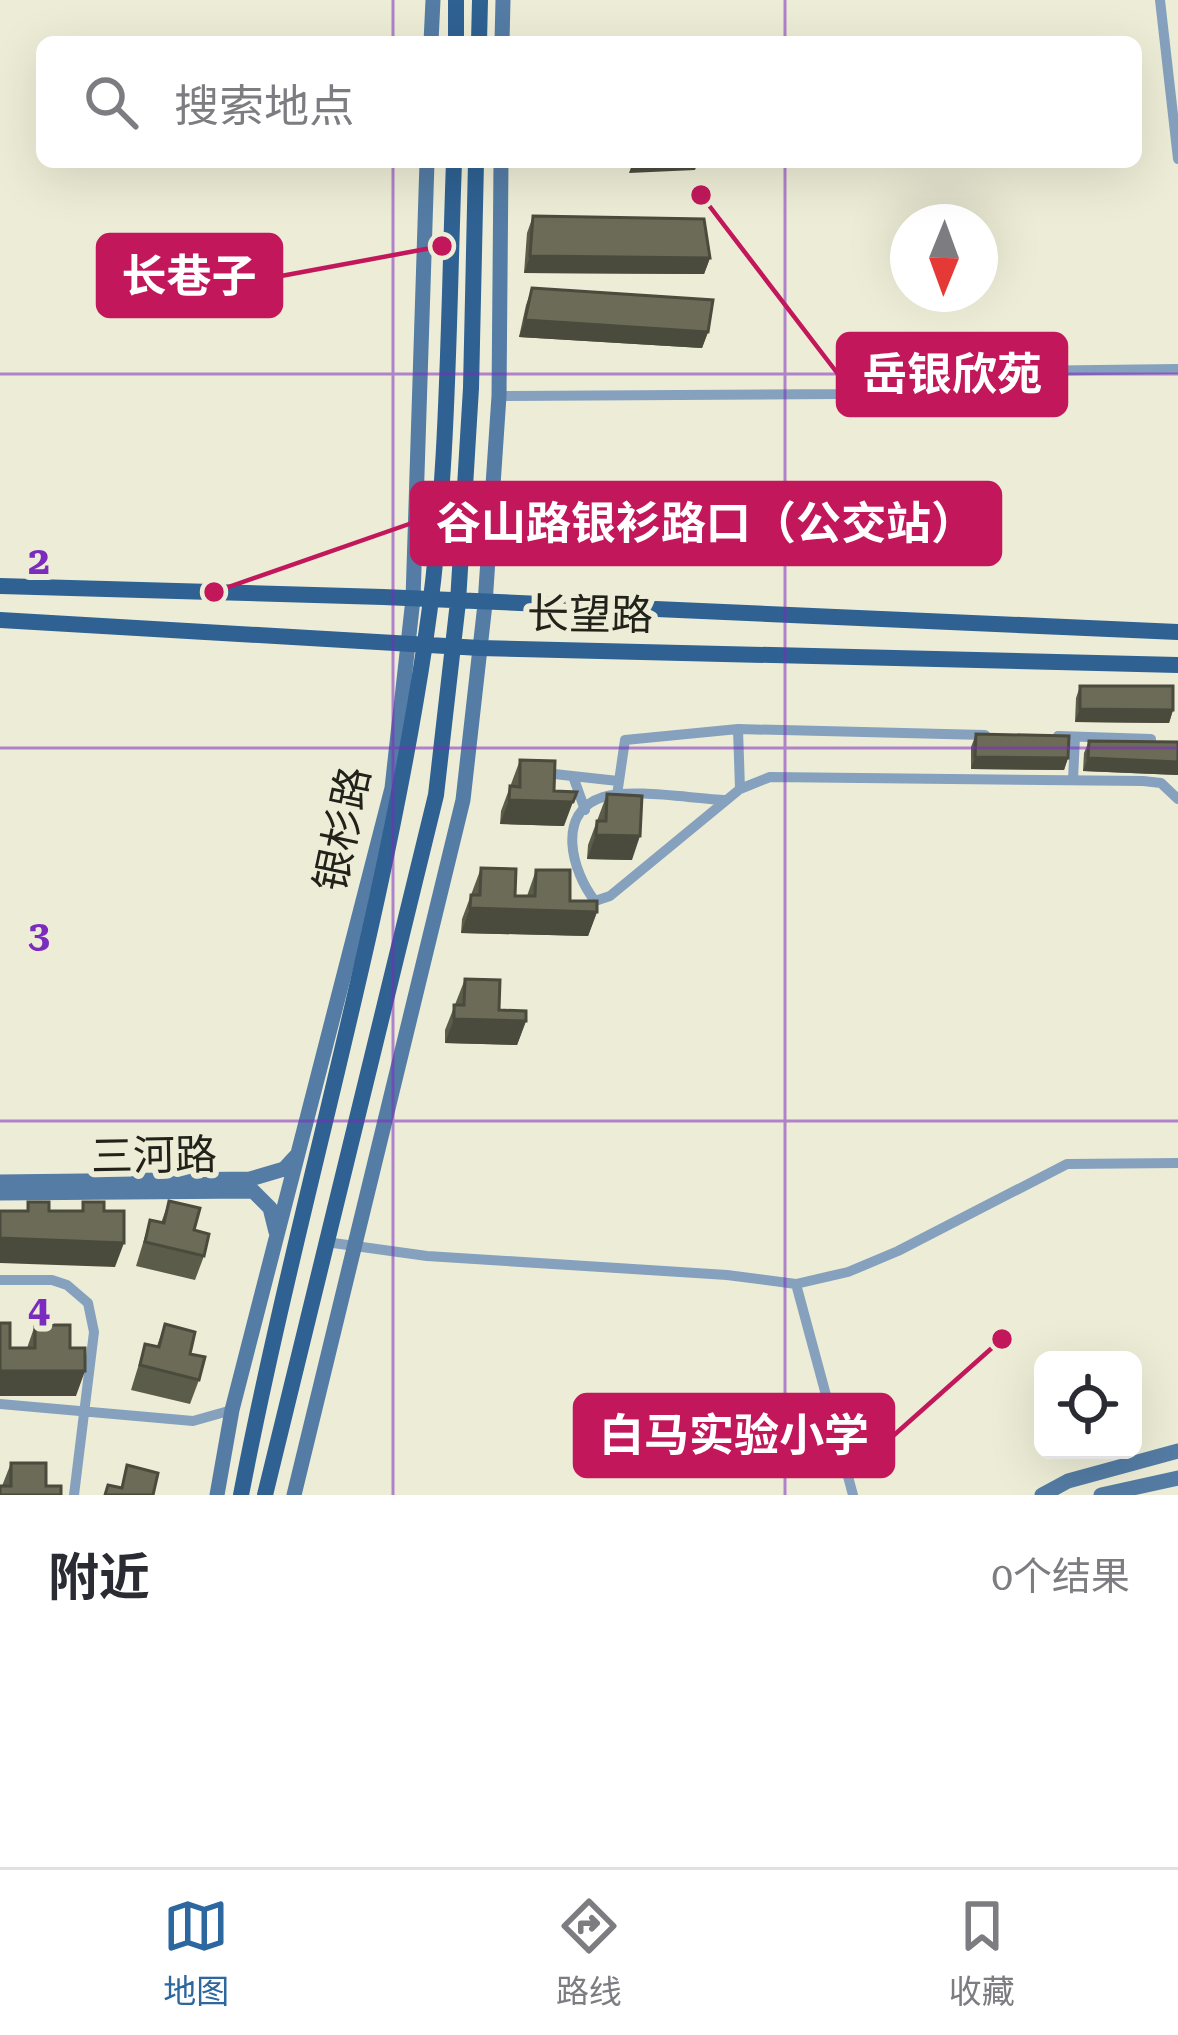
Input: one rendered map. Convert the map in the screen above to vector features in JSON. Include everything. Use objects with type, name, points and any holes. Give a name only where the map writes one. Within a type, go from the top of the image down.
[{"type":"main road","points":[[455,36],[456,0]]},
{"type":"main road","points":[[478,36],[479,0]]},
{"type":"main road","name":"银杉路","points":[[241,1495],[400,793],[422,599],[441,491],[454,168]]},
{"type":"main road","name":"银杉路","points":[[265,1495],[436,795],[458,602],[471,388],[476,168]]},
{"type":"main road","name":"长望路","points":[[0,586],[1178,632]]},
{"type":"main road","name":"长望路","points":[[0,620],[480,648],[1178,665]]},
{"type":"street","points":[[431,36],[433,0]]},
{"type":"street","points":[[502,36],[503,0]]},
{"type":"street","points":[[1160,0],[1178,159]]},
{"type":"street","name":"银杉路","points":[[422,599],[428,168]]},
{"type":"street","points":[[294,1495],[463,800],[485,604],[499,396],[501,168]]},
{"type":"street","points":[[499,396],[842,394],[923,372],[1178,369]]},
{"type":"street","name":"银杉路","points":[[217,1495],[232,1410],[392,788],[417,642]]},
{"type":"street","points":[[617,795],[625,740],[738,729],[1007,735]]},
{"type":"street","points":[[738,729],[740,789]]},
{"type":"street","points":[[1052,736],[1150,739]]},
{"type":"street","points":[[1073,780],[1075,737]]},
{"type":"street","points":[[544,773],[618,781]]},
{"type":"street","points":[[727,800],[617,795],[596,801],[573,828],[570,844],[588,892],[602,902],[727,800],[740,789],[782,776],[1161,783],[1178,799]]},
{"type":"street","points":[[574,779],[585,810]]},
{"type":"street","name":"三河路","points":[[0,1182],[259,1178],[284,1169],[298,1154]]},
{"type":"street","points":[[326,1242],[427,1256],[727,1275],[796,1284],[848,1273],[898,1251],[1067,1164],[1178,1163]]},
{"type":"street","name":"三河路","points":[[0,1193],[254,1191],[271,1208],[276,1238]]},
{"type":"street","points":[[0,1280],[52,1280],[67,1285],[88,1304],[94,1332],[74,1495]]},
{"type":"street","points":[[796,1284],[853,1495]]},
{"type":"street","points":[[0,1404],[193,1421],[232,1410]]},
{"type":"street","points":[[1042,1495],[1068,1481],[1178,1451]]},
{"type":"street","points":[[1101,1495],[1178,1478]]},
{"type":"building","points":[[533,216],[704,219],[710,258],[530,256]]},
{"type":"building","points":[[532,288],[713,300],[708,332],[525,320]]},
{"type":"building","points":[[1080,686],[1173,686],[1173,710],[1080,709]]},
{"type":"building","points":[[976,734],[1069,736],[1068,758],[975,757]]},
{"type":"building","points":[[1089,741],[1178,742],[1178,762],[1088,758]]},
{"type":"building","points":[[520,760],[555,761],[554,791],[577,792],[573,802],[509,800],[510,786],[520,787]]},
{"type":"building","points":[[607,794],[642,796],[640,836],[596,835],[597,821],[606,821]]},
{"type":"building","points":[[481,868],[516,869],[515,896],[535,896],[536,870],[570,870],[570,901],[597,901],[597,912],[470,908],[471,895],[480,895]]},
{"type":"building","points":[[465,979],[500,980],[499,1010],[526,1011],[526,1021],[454,1019],[454,1005],[464,1005]]},
{"type":"building","points":[[169,1201],[200,1208],[194,1230],[209,1234],[204,1256],[145,1242],[150,1220],[164,1223]]},
{"type":"building","points":[[28,1202],[49,1202],[49,1211],[83,1211],[83,1202],[104,1202],[104,1211],[124,1211],[124,1243],[0,1238],[0,1211],[28,1211]]},
{"type":"building","points":[[0,1323],[10,1323],[10,1348],[35,1348],[35,1325],[70,1325],[70,1348],[85,1348],[85,1371],[0,1371]]},
{"type":"building","points":[[165,1324],[195,1332],[190,1354],[205,1357],[199,1380],[140,1365],[145,1344],[159,1347]]},
{"type":"building","points":[[11,1463],[46,1463],[46,1486],[61,1486],[61,1495],[0,1495],[0,1486],[11,1486]]},
{"type":"building","points":[[127,1465],[158,1473],[153,1495],[105,1495],[108,1485],[122,1488]]},
{"type":"place","name":"岳银欣苑","points":[[701,195]]},
{"type":"place","name":"长巷子","points":[[442,246]]},
{"type":"place","name":"谷山路银衫路口（公交站）","points":[[214,592]]},
{"type":"place","name":"白马实验小学","points":[[1002,1339]]}]
